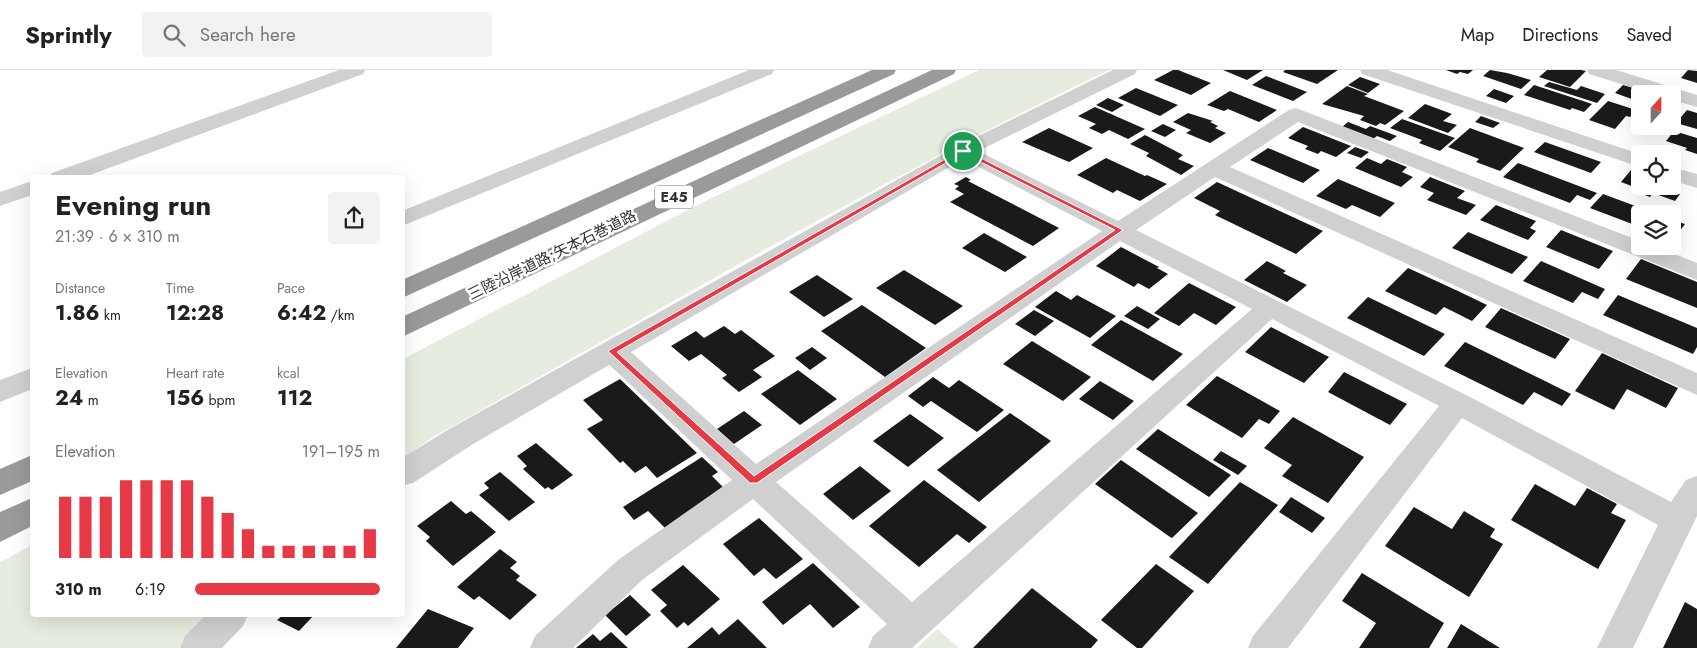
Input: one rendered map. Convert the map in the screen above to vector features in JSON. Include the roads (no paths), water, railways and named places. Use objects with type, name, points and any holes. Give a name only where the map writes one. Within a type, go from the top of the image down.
[{"type":"highway","name":"三陸沿岸道路;矢本石巻道路","points":[[405,289],[887,70]]},
{"type":"highway","name":"三陸沿岸道路;矢本石巻道路","points":[[405,327],[661,202],[947,70]]},
{"type":"highway","points":[[0,483],[30,468]]},
{"type":"highway","points":[[0,528],[30,512]]},
{"type":"street","points":[[68,175],[356,70]]},
{"type":"street","points":[[405,218],[765,70]]},
{"type":"street","points":[[405,472],[462,436],[963,151],[1128,70]]},
{"type":"street","points":[[1369,70],[1631,158]]},
{"type":"street","points":[[1596,70],[1697,101]]},
{"type":"street","points":[[548,648],[630,570],[754,481],[1120,230],[1296,114],[1697,272]]},
{"type":"street","points":[[963,151],[1458,402],[1677,520]]},
{"type":"street","points":[[1214,168],[1697,384]]},
{"type":"street","points":[[1681,175],[1697,181]]},
{"type":"street","points":[[0,199],[30,189]]},
{"type":"street","points":[[886,648],[1270,307]]},
{"type":"street","points":[[612,351],[911,624]]},
{"type":"street","points":[[0,392],[30,379]]},
{"type":"street","points":[[1266,648],[1458,402]]},
{"type":"street","points":[[1615,648],[1677,520],[1697,488]]},
{"type":"street","points":[[198,648],[228,617]]}]
